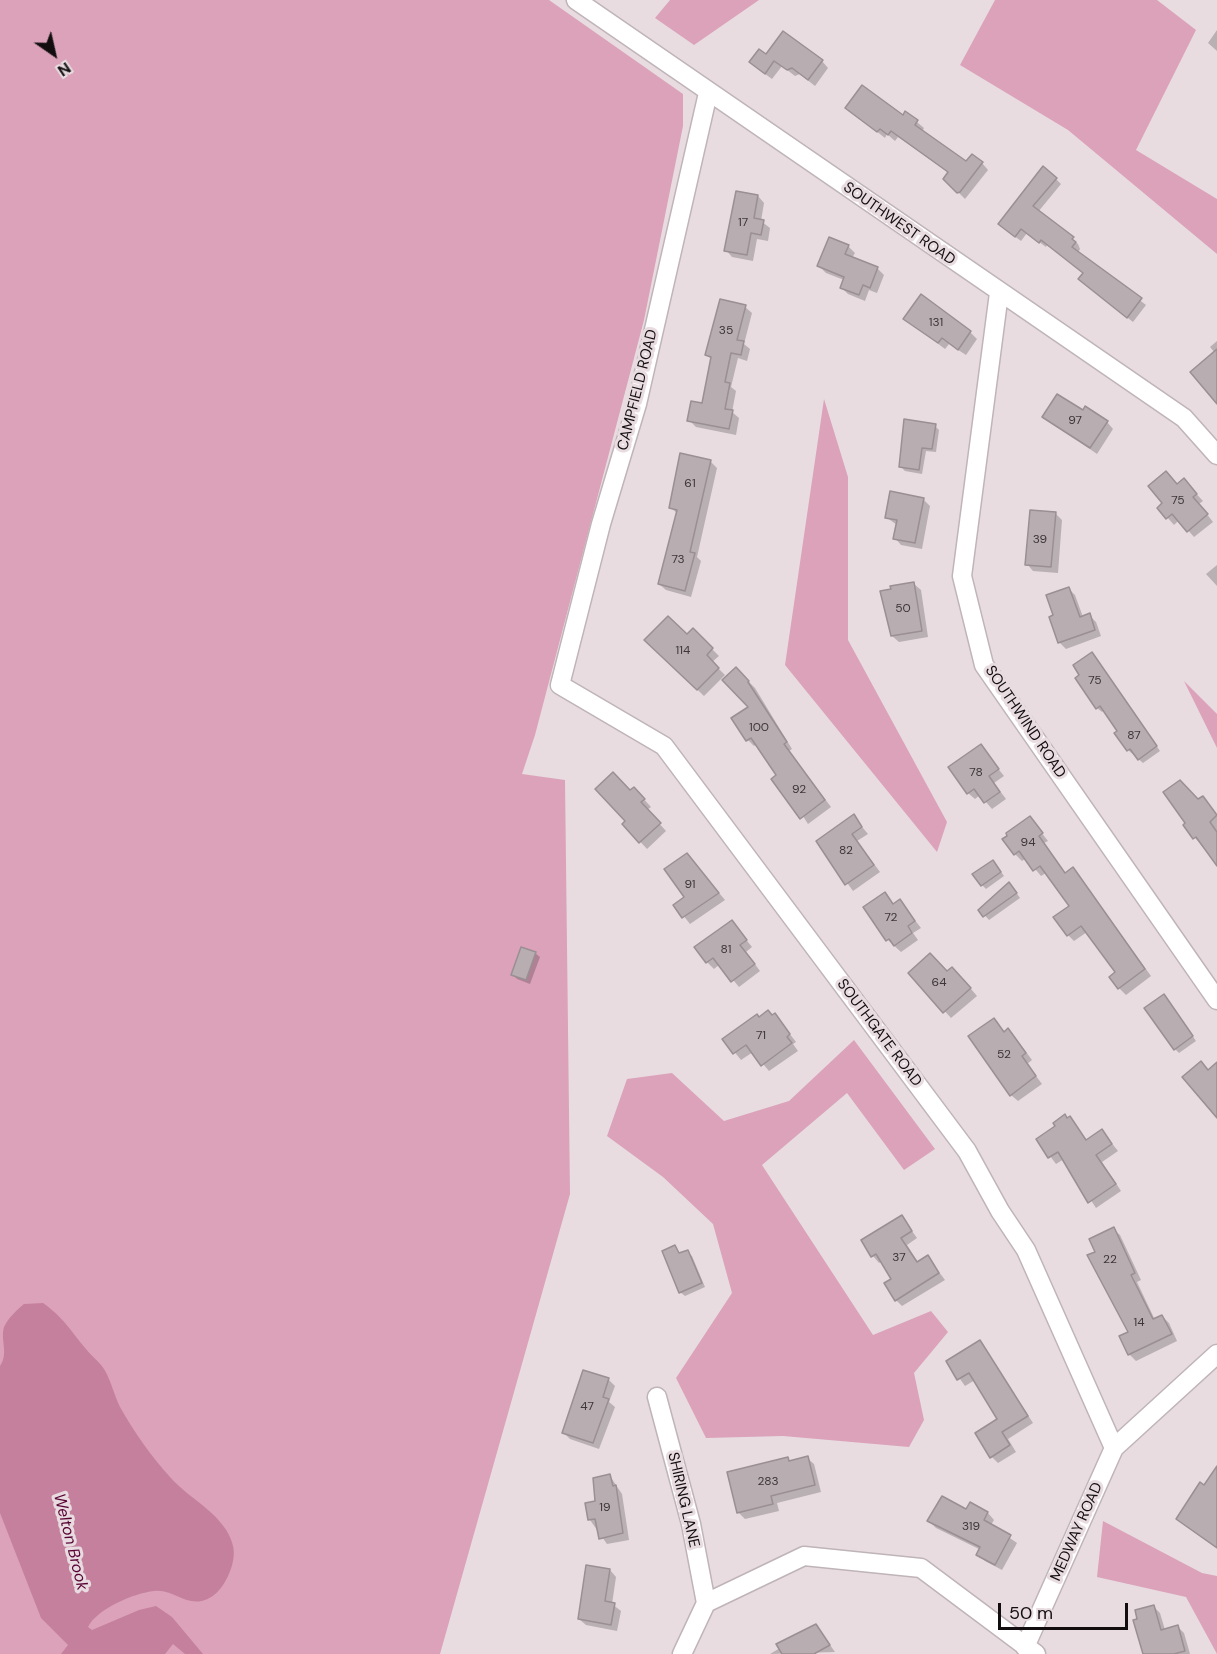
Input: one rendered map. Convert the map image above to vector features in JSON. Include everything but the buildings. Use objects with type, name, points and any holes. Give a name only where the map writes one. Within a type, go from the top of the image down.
[{"type":"street","name":"SOUTHWEST ROAD","points":[[576,0],[708,93],[1184,418],[1217,455]]},
{"type":"street","name":"CAMPFIELD ROAD","points":[[560,685],[601,524],[637,404],[708,93]]},
{"type":"street","name":"SOUTHWIND ROAD","points":[[999,293],[962,576],[984,664],[1217,1000]]},
{"type":"street","name":"SOUTHGATE ROAD","points":[[560,685],[664,747],[967,1151],[1000,1211],[1026,1250],[1114,1448]]},
{"type":"street","name":"MEDWAY ROAD","points":[[706,1603],[804,1556],[921,1568],[1031,1651],[1114,1448],[1217,1354]]},
{"type":"street","name":"SHIRING LANE","points":[[657,1397],[688,1513],[706,1603]]},
{"type":"street","points":[[682,1654],[706,1603]]},
{"type":"shaded area","points":[[0,0],[549,0],[683,94],[683,126],[644,320],[535,735],[522,774],[565,780],[570,1194],[440,1654],[0,1654]]},
{"type":"shaded area","points":[[670,0],[759,0],[694,45],[655,18]]},
{"type":"shaded area","points":[[995,0],[1157,0],[1196,30],[1136,150],[1217,199],[1217,254],[1068,130],[960,65]]},
{"type":"shaded area","points":[[824,399],[848,477],[848,640],[947,822],[937,852],[785,665]]},
{"type":"shaded area","points":[[1184,681],[1217,714],[1217,748]]},
{"type":"shaded area","points":[[854,1040],[935,1149],[904,1170],[847,1093],[762,1165],[873,1335],[931,1311],[948,1332],[914,1373],[924,1420],[909,1447],[783,1436],[706,1438],[676,1378],[732,1293],[713,1224],[663,1177],[607,1136],[627,1079],[672,1073],[724,1121],[789,1101]]},
{"type":"shaded area","points":[[1103,1521],[1202,1573],[1217,1576],[1217,1654],[1186,1597],[1097,1577]]},
{"type":"water","name":"Welton Brook","points":[[43,1303],[62,1319],[102,1366],[120,1407],[137,1435],[170,1477],[223,1525],[234,1552],[232,1566],[226,1579],[214,1595],[205,1600],[190,1601],[162,1591],[146,1592],[108,1608],[99,1614],[88,1627],[92,1630],[139,1610],[156,1606],[172,1617],[203,1654],[185,1654],[173,1644],[165,1654],[61,1654],[68,1645],[41,1618],[0,1513],[0,1366],[4,1356],[3,1332],[8,1320],[24,1304]]}]
